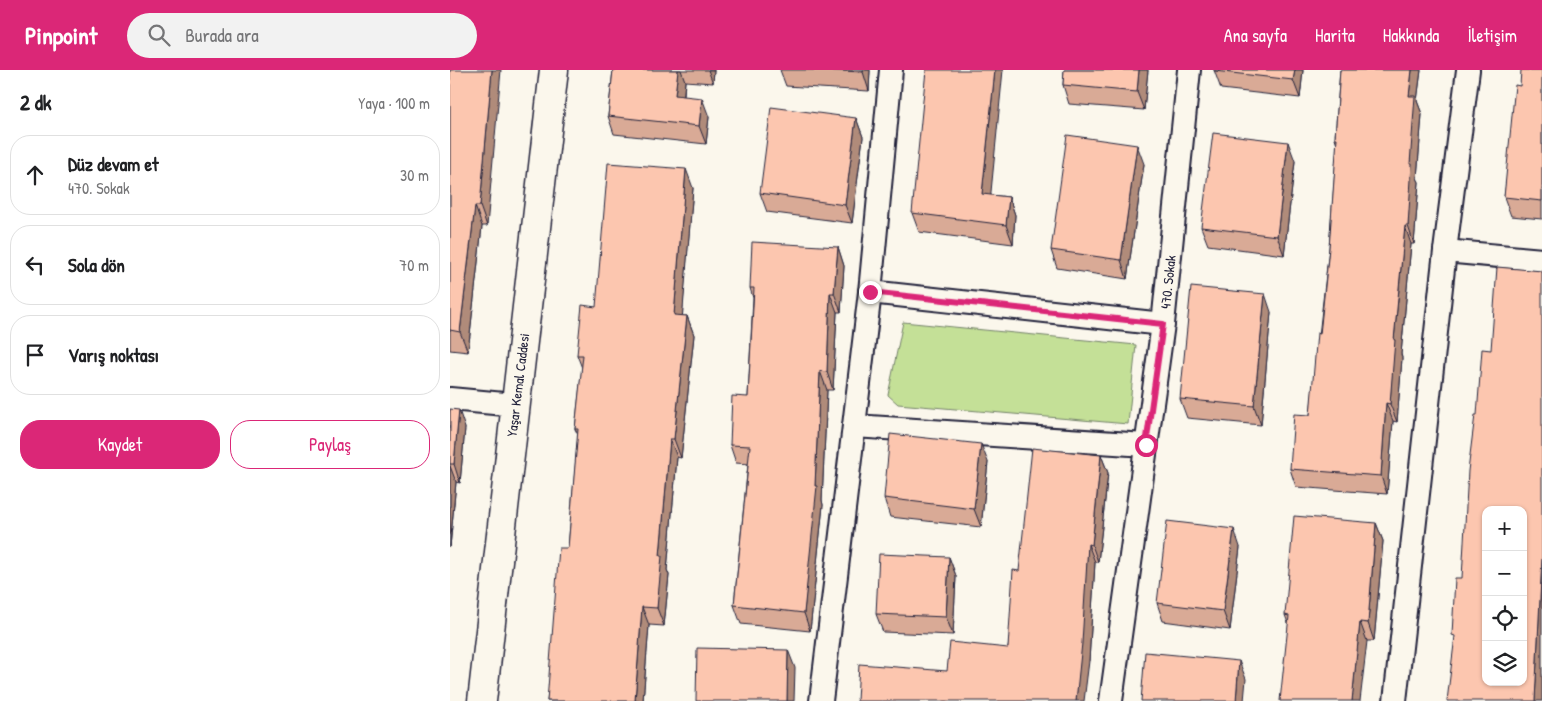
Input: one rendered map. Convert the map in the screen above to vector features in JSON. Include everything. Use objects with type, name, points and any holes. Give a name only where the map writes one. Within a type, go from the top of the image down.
[{"type":"street","name":"Yaşar Kemal Caddesi","points":[[482,701],[554,70]]},
{"type":"street","points":[[821,701],[870,292],[891,70]]},
{"type":"street","name":"470. Sokak","points":[[1111,701],[1163,324],[1189,70]]},
{"type":"street","points":[[1395,701],[1445,251],[1468,70]]},
{"type":"street","points":[[1445,251],[1542,260]]},
{"type":"street","points":[[870,292],[1163,324]]},
{"type":"street","points":[[450,399],[516,405]]},
{"type":"street","points":[[854,426],[1146,445]]},
{"type":"green space","points":[[903,322],[1136,345],[1128,424],[898,404],[888,395]]},
{"type":"building","points":[[450,70],[492,70],[480,206],[475,206],[460,332],[450,330]]},
{"type":"building","points":[[613,70],[678,70],[675,95],[702,98],[699,126],[608,116]]},
{"type":"building","points":[[817,70],[863,70],[863,72]]},
{"type":"building","points":[[926,70],[995,70],[982,194],[1009,197],[1006,225],[912,213]]},
{"type":"building","points":[[1064,70],[1139,70],[1137,92],[1063,85]]},
{"type":"building","points":[[1214,70],[1295,70],[1293,80]]},
{"type":"building","points":[[1340,70],[1412,70],[1409,96],[1415,96],[1408,226],[1405,226],[1390,404],[1386,403],[1381,476],[1290,469],[1294,414],[1310,415],[1317,333],[1320,334],[1329,248]]},
{"type":"building","points":[[1521,70],[1542,70],[1542,201],[1504,197],[1515,85],[1520,86]]},
{"type":"building","points":[[771,107],[856,118],[845,205],[760,193]]},
{"type":"building","points":[[1213,133],[1288,142],[1277,236],[1201,227]]},
{"type":"building","points":[[1067,135],[1137,145],[1121,260],[1051,250]]},
{"type":"building","points":[[608,163],[686,169],[674,315],[687,316],[674,439],[670,439],[657,608],[642,607],[635,701],[547,701],[559,548],[568,548],[578,429],[575,429],[583,355],[577,355],[582,305],[596,307]]},
{"type":"building","points":[[752,242],[838,247],[834,293],[830,293],[827,372],[820,371],[815,486],[817,486],[804,613],[734,605],[750,446],[730,445],[732,396],[748,397],[754,288],[750,288]]},
{"type":"building","points":[[1497,267],[1542,271],[1542,558],[1535,701],[1447,701],[1455,636],[1452,635],[1455,578],[1462,578],[1468,471],[1475,415],[1477,415],[1482,349],[1491,350]]},
{"type":"building","points":[[1191,287],[1265,294],[1254,406],[1180,399]]},
{"type":"building","points":[[450,409],[459,410],[454,464],[450,464]]},
{"type":"building","points":[[890,434],[981,444],[974,509],[884,498]]},
{"type":"building","points":[[1032,448],[1101,455],[1092,545],[1088,544],[1082,643],[1076,701],[857,701],[859,664],[947,671],[950,642],[1008,648],[1013,570],[1019,571]]},
{"type":"building","points":[[1294,516],[1376,523],[1368,623],[1360,622],[1352,701],[1280,701],[1289,616],[1285,615]]},
{"type":"building","points":[[1167,521],[1234,529],[1223,611],[1157,603]]},
{"type":"building","points":[[879,554],[949,557],[946,617],[876,614]]},
{"type":"building","points":[[697,648],[788,650],[787,701],[696,701]]},
{"type":"building","points":[[1145,652],[1239,661],[1236,701],[1141,701]]},
{"type":"route","points":[[870,292],[1163,324],[1146,445]]}]
